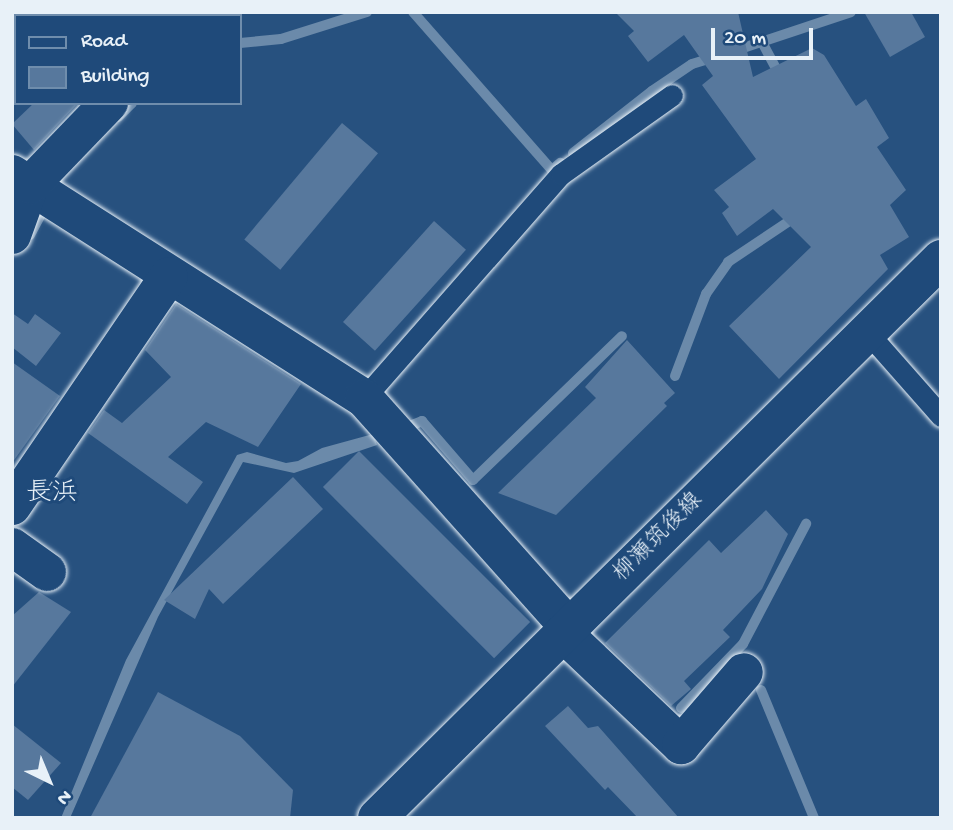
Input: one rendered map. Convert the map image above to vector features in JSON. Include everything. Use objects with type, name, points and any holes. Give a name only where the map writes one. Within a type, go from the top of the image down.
[{"type":"street","points":[[12,235],[21,179],[106,105]]},
{"type":"street","points":[[21,179],[169,276],[364,398],[566,630],[681,745],[744,672]]},
{"type":"street","name":"柳瀬筑後線","points":[[377,818],[941,259]]},
{"type":"street","points":[[12,506],[169,276]]},
{"type":"street","points":[[12,547],[47,572]]},
{"type":"lane","points":[[364,398],[561,174],[672,95]]},
{"type":"lane","points":[[867,332],[941,416]]},
{"type":"water","points":[[373,434],[377,445],[294,473],[243,462],[158,617],[70,818],[61,818],[126,660],[237,455],[247,452],[286,463],[298,461],[322,448]]},
{"type":"building","points":[[615,12],[738,12],[753,77],[812,48],[824,55],[856,106],[866,99],[889,138],[877,147],[906,190],[890,205],[909,237],[880,255],[888,269],[779,379],[729,326],[811,247],[773,209],[737,236],[722,213],[729,207],[714,190],[756,159],[702,85],[713,76],[684,35],[648,62],[628,36],[634,31]]},
{"type":"building","points":[[864,12],[911,12],[925,37],[890,57]]},
{"type":"building","points":[[32,105],[76,105],[34,150],[12,124]]},
{"type":"building","points":[[342,123],[378,153],[280,270],[244,239]]},
{"type":"building","points":[[434,221],[466,250],[375,351],[343,322]]},
{"type":"building","points":[[176,304],[301,384],[258,447],[206,422],[168,457],[203,482],[187,504],[88,433],[104,410],[122,423],[171,377],[145,350]]},
{"type":"building","points":[[12,313],[28,324],[35,314],[61,333],[36,366],[12,347]]},
{"type":"building","points":[[627,340],[675,393],[664,403],[667,406],[556,515],[498,493],[596,398],[585,387]]},
{"type":"building","points":[[12,362],[60,396],[12,463]]},
{"type":"building","points":[[359,451],[530,622],[494,658],[323,487]]},
{"type":"building","points":[[293,477],[323,509],[223,604],[209,589],[195,619],[164,600]]},
{"type":"building","points":[[766,510],[788,534],[762,589],[723,630],[730,637],[684,681],[691,689],[671,706],[605,643],[709,540],[721,553]]},
{"type":"building","points":[[39,592],[71,612],[12,687],[12,616]]},
{"type":"building","points":[[158,692],[240,736],[293,790],[290,818],[90,818]]},
{"type":"building","points":[[568,706],[588,728],[598,726],[679,818],[638,818],[608,787],[605,790],[545,726]]},
{"type":"building","points":[[12,724],[61,763],[28,800],[12,787]]},
{"type":"waterway","points":[[242,43],[281,39],[367,12]]},
{"type":"waterway","points":[[413,12],[552,170],[560,163]]},
{"type":"waterway","points":[[734,51],[851,12]]},
{"type":"waterway","points":[[762,42],[781,77]]},
{"type":"waterway","points":[[573,153],[652,91],[692,64],[715,57]]},
{"type":"waterway","points":[[118,117],[130,105]]},
{"type":"waterway","points":[[30,235],[43,211]]},
{"type":"waterway","points":[[675,376],[706,294],[728,262],[797,216]]},
{"type":"waterway","points":[[400,430],[422,421],[473,480],[622,336]]},
{"type":"waterway","points":[[681,708],[743,644],[806,524]]},
{"type":"waterway","points":[[761,690],[814,818]]},
{"type":"district","name":"長浜","points":[[52,495]]}]
